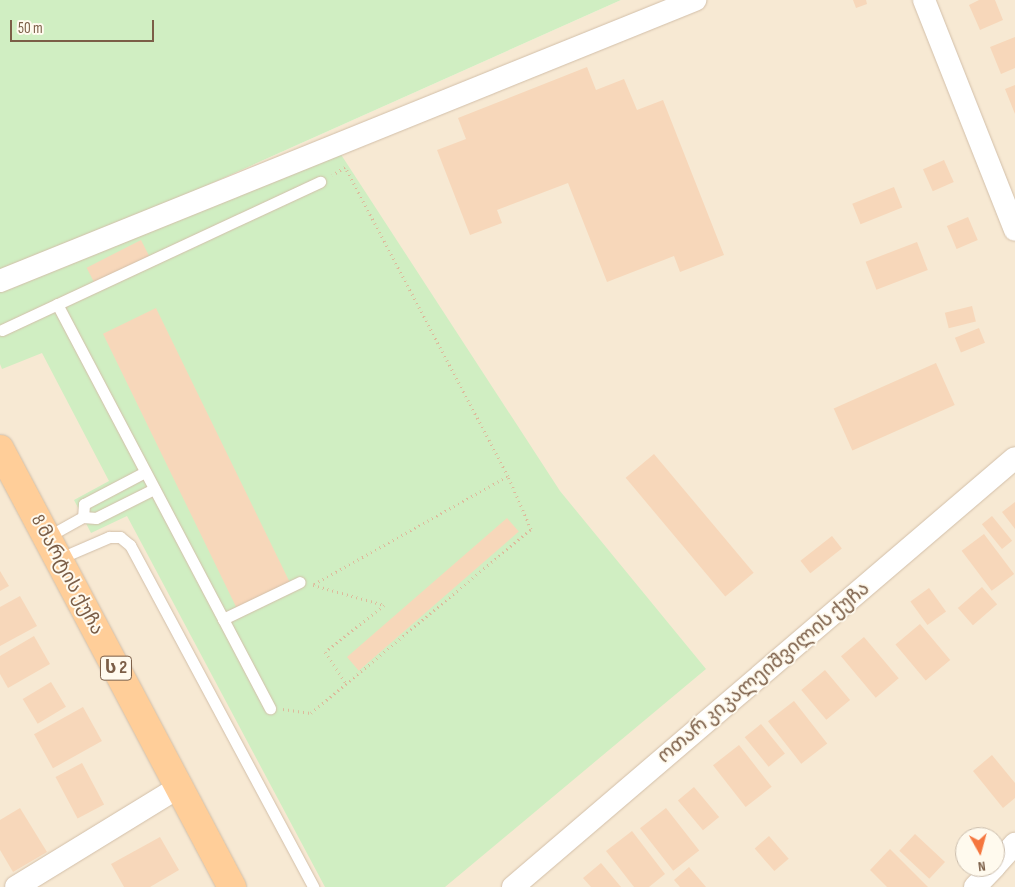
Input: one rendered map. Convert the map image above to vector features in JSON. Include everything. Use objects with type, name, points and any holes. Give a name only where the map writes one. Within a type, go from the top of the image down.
[{"type":"highway","name":"8 მარტის ქუჩა","points":[[0,449],[232,887]]},
{"type":"street","points":[[0,281],[695,0]]},
{"type":"street","points":[[924,0],[1015,230]]},
{"type":"street","name":"ოთარ კიკალეიშვილის ქუჩა","points":[[513,887],[1015,458]]},
{"type":"street","points":[[16,887],[179,787]]},
{"type":"street","points":[[1005,854],[1015,844]]},
{"type":"street","points":[[975,887],[984,877]]},
{"type":"lane","points":[[2,330],[320,182]]},
{"type":"lane","points":[[57,304],[270,708]]},
{"type":"lane","points":[[52,548],[83,517],[84,504],[145,472]]},
{"type":"lane","points":[[83,517],[96,518],[154,490]]},
{"type":"lane","points":[[52,548],[109,537],[120,537],[130,546],[313,887]]},
{"type":"lane","points":[[223,619],[300,582]]},
{"type":"path","points":[[270,708],[311,713],[530,529],[508,476],[345,167],[320,182]]},
{"type":"path","points":[[312,584],[508,476]]},
{"type":"path","points":[[300,582],[384,605],[325,652],[346,683]]},
{"type":"shaded area","points":[[621,0],[1015,0],[1015,887],[0,887],[0,278]]},
{"type":"green space","points":[[0,0],[621,0],[0,278]]},
{"type":"green space","points":[[340,153],[560,491],[706,669],[445,887],[325,887],[127,516],[91,533],[74,500],[109,481],[42,353],[2,369],[0,364],[0,292]]},
{"type":"building","points":[[853,0],[866,0],[867,4],[856,8]]},
{"type":"building","points":[[979,0],[995,0],[1003,20],[980,30],[969,5]]},
{"type":"building","points":[[1015,37],[1015,68],[1001,74],[990,47]]},
{"type":"building","points":[[587,67],[596,90],[624,79],[637,110],[663,100],[724,255],[680,272],[674,256],[607,282],[568,183],[497,210],[502,223],[470,235],[437,150],[466,139],[458,118]]},
{"type":"building","points":[[1015,85],[1015,114],[1005,89]]},
{"type":"building","points":[[944,160],[954,182],[933,191],[923,169]]},
{"type":"building","points":[[894,187],[902,207],[861,224],[852,204]]},
{"type":"building","points":[[968,217],[978,240],[957,249],[947,226]]},
{"type":"building","points":[[141,240],[149,256],[95,284],[87,268]]},
{"type":"building","points":[[917,242],[928,270],[876,290],[866,262]]},
{"type":"building","points":[[972,306],[976,322],[949,328],[945,313]]},
{"type":"building","points":[[156,308],[290,583],[237,609],[103,334]]},
{"type":"building","points":[[979,328],[985,343],[961,353],[955,338]]},
{"type":"building","points":[[936,363],[955,405],[852,451],[834,409]]},
{"type":"building","points":[[654,454],[754,573],[725,597],[626,478]]},
{"type":"building","points":[[1015,502],[1015,529],[1002,512]]},
{"type":"building","points":[[992,516],[1012,541],[1002,549],[982,524]]},
{"type":"building","points":[[507,518],[519,532],[359,671],[347,657]]},
{"type":"building","points":[[984,534],[1014,574],[992,591],[962,551]]},
{"type":"building","points":[[832,536],[842,549],[810,573],[800,561]]},
{"type":"building","points":[[0,571],[9,586],[0,591]]},
{"type":"building","points":[[982,587],[997,604],[973,625],[958,608]]},
{"type":"building","points":[[929,588],[946,611],[927,625],[910,602]]},
{"type":"building","points":[[20,596],[37,626],[0,646],[0,607]]},
{"type":"building","points":[[920,624],[950,660],[926,681],[895,645]]},
{"type":"building","points":[[34,636],[50,664],[8,688],[0,674],[0,656]]},
{"type":"building","points":[[864,637],[899,678],[876,698],[841,656]]},
{"type":"building","points":[[825,670],[850,700],[826,720],[801,690]]},
{"type":"building","points":[[51,682],[66,707],[38,724],[23,699]]},
{"type":"building","points":[[794,701],[827,744],[801,764],[768,721]]},
{"type":"building","points":[[83,707],[102,741],[53,768],[34,734]]},
{"type":"building","points":[[761,724],[785,754],[769,767],[745,737]]},
{"type":"building","points":[[739,745],[772,787],[746,807],[713,765]]},
{"type":"building","points":[[992,755],[1015,783],[1015,798],[1003,808],[973,771]]},
{"type":"building","points":[[82,763],[104,804],[78,819],[56,777]]},
{"type":"building","points":[[694,787],[719,817],[703,830],[678,800]]},
{"type":"building","points":[[20,808],[47,852],[13,872],[0,850],[0,820]]},
{"type":"building","points":[[666,808],[699,851],[673,871],[640,828]]},
{"type":"building","points":[[632,831],[665,874],[649,887],[634,887],[606,851]]},
{"type":"building","points":[[915,834],[945,862],[929,879],[899,851]]},
{"type":"building","points":[[769,836],[789,859],[774,871],[755,848]]},
{"type":"building","points":[[160,837],[179,870],[150,887],[124,887],[111,864]]},
{"type":"building","points":[[890,849],[928,887],[887,887],[870,870]]},
{"type":"building","points":[[601,863],[621,887],[591,887],[583,878]]},
{"type":"building","points":[[689,867],[706,887],[680,887],[674,880]]}]
